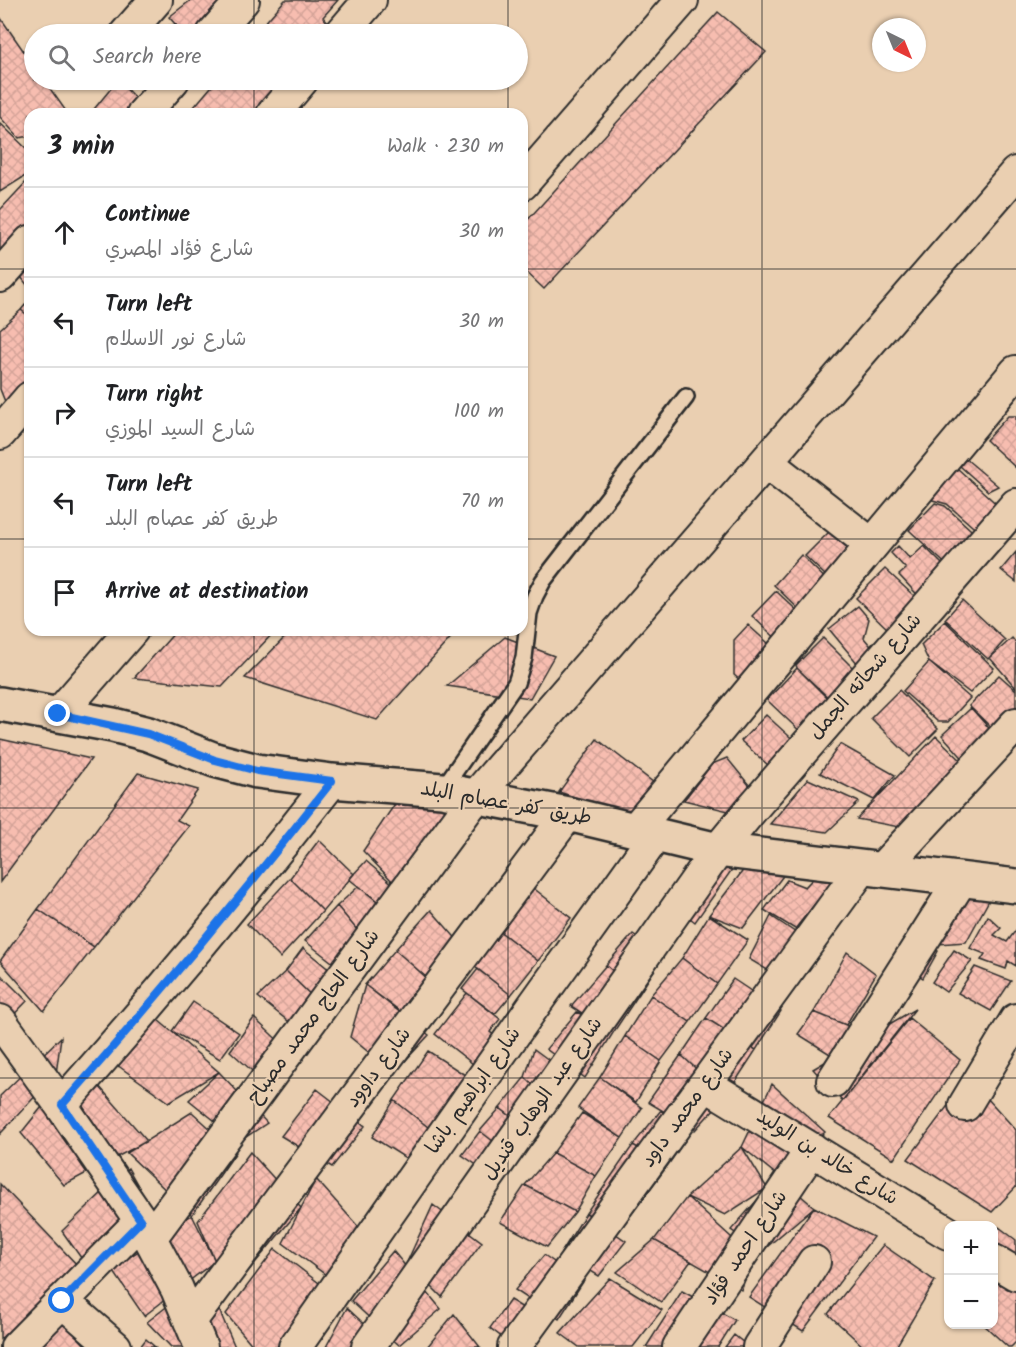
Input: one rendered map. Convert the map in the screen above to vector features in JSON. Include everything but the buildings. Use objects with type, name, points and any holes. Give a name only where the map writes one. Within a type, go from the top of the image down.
[{"type":"street","points":[[135,24],[156,0]]},
{"type":"street","points":[[222,24],[243,0]]},
{"type":"street","points":[[350,24],[370,0]]},
{"type":"street","points":[[528,177],[682,0]]},
{"type":"street","points":[[148,108],[164,90]]},
{"type":"street","points":[[278,108],[294,90]]},
{"type":"street","name":"شارع الحاج محمد مصباح","points":[[17,1347],[62,1301],[145,1230],[477,795],[1016,173]]},
{"type":"street","points":[[0,276],[24,249]]},
{"type":"street","name":"شارع ابراهيم باشا","points":[[295,1347],[532,1008],[645,833],[872,545],[1016,372]]},
{"type":"street","points":[[0,433],[24,405]]},
{"type":"street","points":[[766,462],[872,545]]},
{"type":"street","name":"شارع شحاته الجمل","points":[[718,850],[1016,505]]},
{"type":"street","points":[[58,714],[127,636]]},
{"type":"street","name":"طريق كفر عصام البلد","points":[[0,704],[148,734],[215,760],[257,771],[332,781],[477,795],[718,850],[961,880],[1015,884]]},
{"type":"street","name":"شارع محمد داود","points":[[514,1347],[705,1084],[871,869],[1016,724]]},
{"type":"street","points":[[62,1105],[170,982],[245,892],[332,781]]},
{"type":"street","name":"شارع داوود","points":[[196,1334],[568,814]]},
{"type":"street","name":"شارع عبد الوهاب قنديل","points":[[368,1347],[718,850]]},
{"type":"street","points":[[833,1081],[961,880]]},
{"type":"street","points":[[965,1105],[1016,1020]]},
{"type":"street","points":[[0,1021],[62,1105],[145,1230],[177,1288],[196,1334]]},
{"type":"street","name":"شارع خالد بن الوليد","points":[[705,1084],[944,1231]]},
{"type":"street","name":"شارع احمد فؤاد","points":[[679,1347],[812,1149]]},
{"type":"street","points":[[759,1347],[814,1262]]},
{"type":"street","points":[[998,1264],[1016,1274]]},
{"type":"street","points":[[62,1301],[115,1347]]},
{"type":"lane","points":[[528,622],[535,596],[543,581],[686,397]]},
{"type":"lane","points":[[442,790],[509,696],[524,658],[526,636]]},
{"type":"route","points":[[58,714],[148,734],[215,760],[257,771],[332,781],[245,892],[155,1000],[62,1105],[141,1221],[62,1301]]}]
